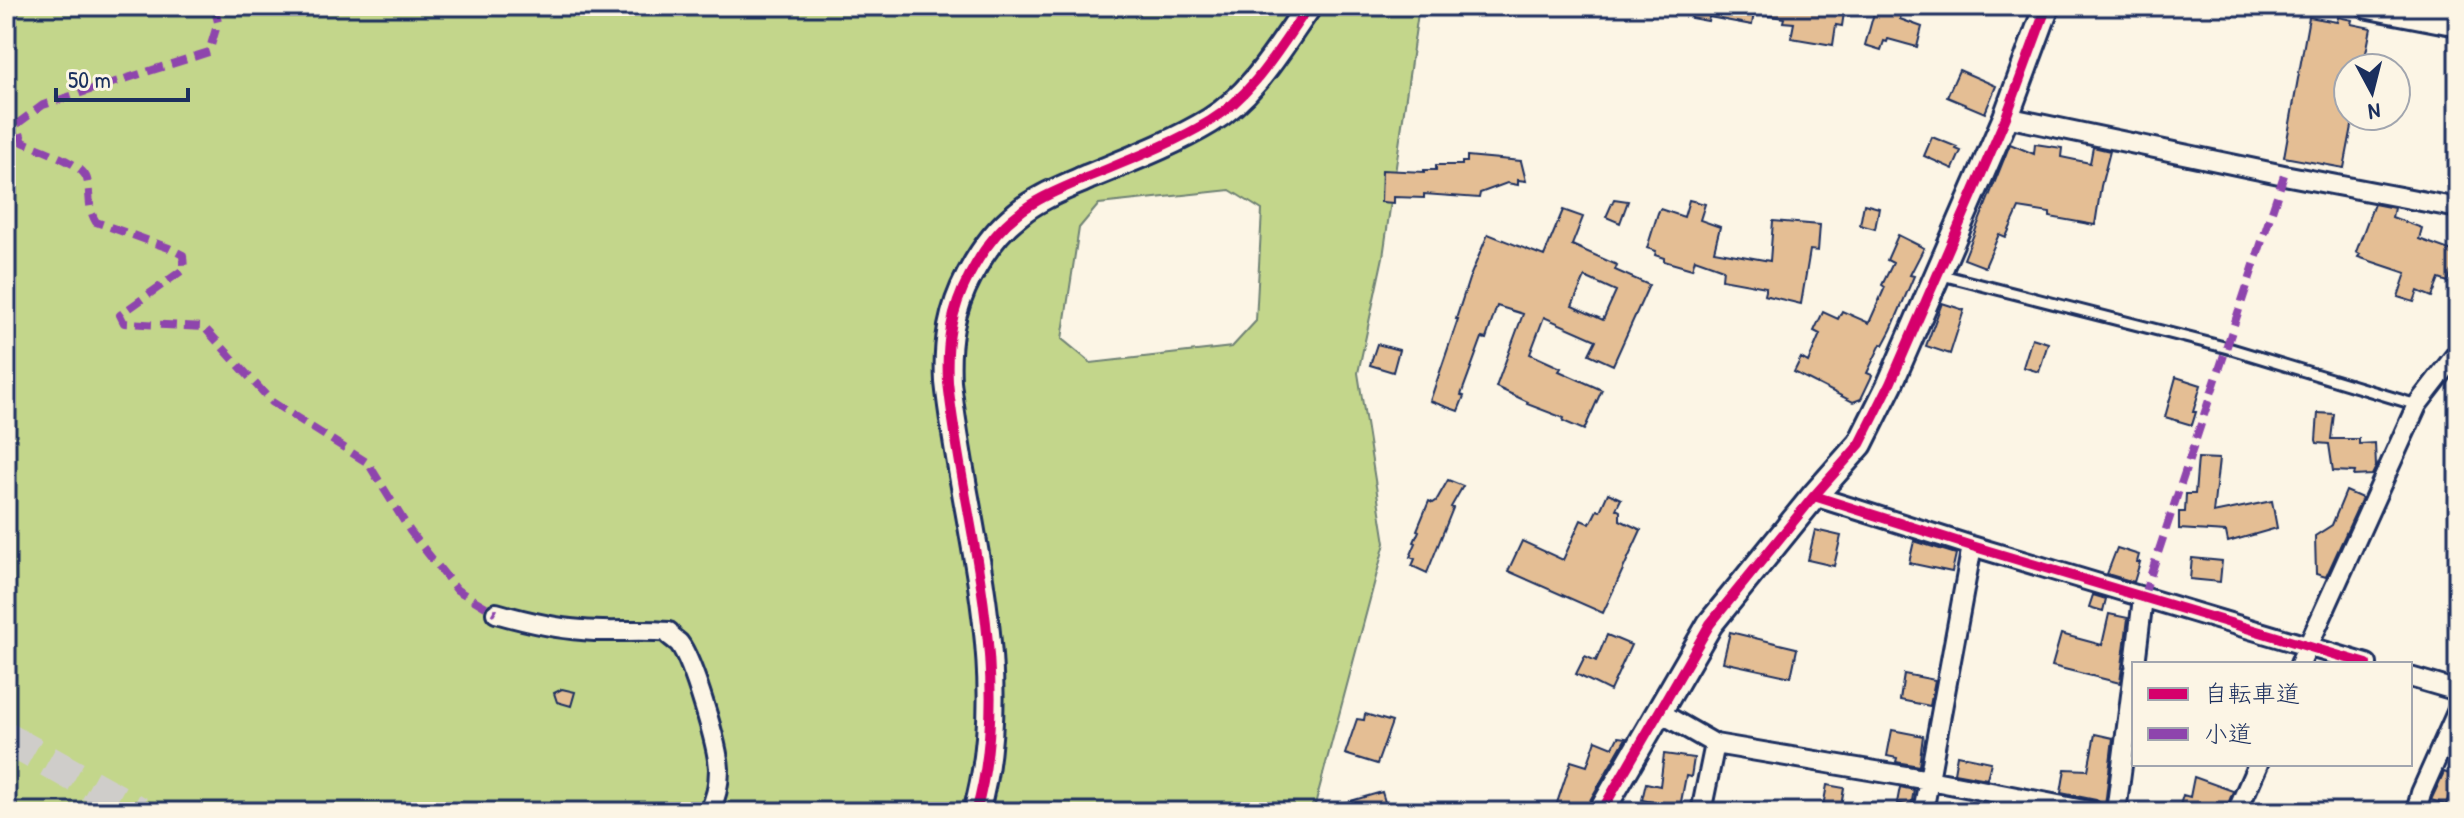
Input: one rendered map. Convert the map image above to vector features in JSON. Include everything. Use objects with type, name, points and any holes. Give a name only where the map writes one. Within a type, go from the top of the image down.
[{"type":"street","points":[[976,812],[988,736],[991,678],[987,623],[948,382],[947,350],[951,320],[960,293],[992,240],[1018,214],[1050,194],[1213,120],[1254,84],[1309,6]]},
{"type":"street","points":[[1601,812],[1710,624],[1860,444],[1890,384],[2006,117],[2047,6]]},
{"type":"street","points":[[2369,6],[2458,23]]},
{"type":"street","points":[[2006,117],[2458,208]]},
{"type":"street","points":[[2301,662],[2417,405],[2458,352]]},
{"type":"street","points":[[1814,496],[2360,662]]},
{"type":"street","points":[[1923,812],[1972,546]]},
{"type":"street","points":[[2135,662],[2143,598]]},
{"type":"street","points":[[496,613],[583,631],[636,629],[669,632],[679,642],[689,663],[713,735],[719,769],[716,799],[709,812]]},
{"type":"street","points":[[2412,678],[2458,691]]},
{"type":"street","points":[[2116,812],[2132,688]]},
{"type":"street","points":[[2416,812],[2421,793],[2458,710]]},
{"type":"street","points":[[1659,712],[1715,744],[2094,812]]},
{"type":"street","points":[[1701,812],[1715,744]]},
{"type":"street","points":[[2237,812],[2257,766]]},
{"type":"lane","points":[[1938,274],[2228,348],[2417,405]]},
{"type":"green space","points":[[6,6],[1419,6],[1383,257],[1358,373],[1385,543],[1313,812],[6,812]],"holes":[[[1230,190],[1262,210],[1256,321],[1232,347],[1091,363],[1062,339],[1079,228],[1099,204]]]},
{"type":"building","points":[[1688,6],[1755,6],[1752,25],[1709,17],[1708,21],[1691,18],[1692,15],[1687,14]]},
{"type":"building","points":[[1756,6],[1845,6],[1842,26],[1836,25],[1833,45],[1791,38],[1794,23],[1783,22],[1784,18],[1756,14]]},
{"type":"building","points":[[1876,6],[1902,11],[1900,19],[1922,27],[1917,47],[1888,39],[1881,50],[1865,45]]},
{"type":"building","points":[[2309,17],[2337,22],[2338,17],[2352,20],[2351,24],[2371,28],[2366,52],[2332,52],[2332,132],[2351,132],[2344,168],[2284,157]]},
{"type":"building","points":[[1959,70],[1996,86],[1985,113],[1947,97]]},
{"type":"building","points":[[1932,137],[1961,151],[1953,169],[1924,156]]},
{"type":"building","points":[[2010,144],[2034,154],[2035,144],[2062,148],[2061,157],[2090,163],[2093,147],[2110,151],[2095,225],[2019,208],[2006,237],[1999,234],[1985,267],[1964,259]]},
{"type":"building","points":[[1467,156],[1521,161],[1526,181],[1518,180],[1518,185],[1507,183],[1480,193],[1479,198],[1424,194],[1424,198],[1394,197],[1394,203],[1381,202],[1382,170],[1424,172],[1436,170],[1436,165],[1462,165],[1462,162],[1467,162]]},
{"type":"building","points":[[1614,199],[1628,201],[1620,223],[1606,217]]},
{"type":"building","points":[[1689,200],[1705,204],[1700,220],[1720,227],[1714,251],[1770,261],[1773,221],[1820,225],[1818,251],[1810,250],[1801,304],[1764,295],[1766,287],[1722,279],[1723,269],[1695,259],[1692,269],[1664,261],[1664,258],[1655,255],[1656,251],[1647,248],[1660,209],[1684,217]]},
{"type":"building","points":[[1864,204],[1879,208],[1875,229],[1860,225]]},
{"type":"building","points":[[2374,204],[2394,208],[2392,217],[2422,228],[2419,239],[2458,253],[2448,282],[2439,279],[2432,297],[2418,291],[2414,302],[2398,297],[2406,273],[2358,257],[2360,254],[2356,252]]},
{"type":"building","points":[[1563,210],[1583,217],[1572,245],[1617,265],[1615,270],[1649,285],[1613,365],[1589,354],[1596,340],[1544,317],[1530,354],[1602,390],[1584,430],[1496,387],[1523,314],[1497,306],[1486,339],[1482,338],[1458,411],[1430,401],[1469,279],[1488,234],[1544,256]],"holes":[[[1585,277],[1616,291],[1603,320],[1572,306]]]},
{"type":"building","points":[[1898,235],[1924,248],[1910,275],[1914,276],[1891,330],[1867,373],[1872,375],[1871,378],[1861,399],[1853,402],[1794,372],[1801,358],[1808,362],[1820,334],[1814,331],[1823,312],[1838,319],[1842,311],[1869,323],[1893,263],[1887,260]]},
{"type":"building","points":[[1942,303],[1964,310],[1950,354],[1926,346]]},
{"type":"building","points":[[2032,338],[2048,343],[2039,372],[2023,367]]},
{"type":"building","points":[[1377,344],[1399,350],[1393,372],[1370,365]]},
{"type":"building","points":[[2176,377],[2201,385],[2192,425],[2165,417]]},
{"type":"building","points":[[2318,413],[2334,414],[2331,439],[2359,439],[2359,444],[2375,443],[2376,467],[2372,475],[2354,476],[2355,472],[2333,471],[2329,444],[2317,443],[2316,440]]},
{"type":"building","points":[[2198,458],[2219,459],[2213,513],[2272,501],[2277,528],[2228,542],[2226,532],[2179,529],[2179,512],[2185,512],[2186,494],[2195,494]]},
{"type":"building","points":[[1448,480],[1463,486],[1451,507],[1427,573],[1412,566],[1415,559],[1410,557],[1429,501],[1436,501]]},
{"type":"building","points":[[2346,491],[2362,498],[2326,577],[2316,574],[2315,536],[2332,525]]},
{"type":"building","points":[[1608,493],[1621,499],[1616,509],[1620,511],[1620,520],[1641,530],[1603,613],[1508,571],[1522,541],[1563,560],[1581,520],[1590,524]]},
{"type":"building","points":[[1815,530],[1841,536],[1834,566],[1808,560]]},
{"type":"building","points":[[1914,541],[1956,554],[1952,572],[1909,563]]},
{"type":"building","points":[[2117,548],[2139,555],[2134,582],[2107,574]]},
{"type":"building","points":[[2192,558],[2222,561],[2220,582],[2190,579]]},
{"type":"building","points":[[2093,595],[2106,599],[2103,611],[2089,607]]},
{"type":"building","points":[[2109,614],[2128,618],[2120,683],[2052,666],[2061,634],[2102,645]]},
{"type":"building","points":[[1730,632],[1796,648],[1791,677],[1723,662]]},
{"type":"building","points":[[1607,635],[1631,645],[1610,691],[1576,674],[1585,656],[1596,661]]},
{"type":"building","points":[[1904,674],[1935,680],[1930,706],[1900,700]]},
{"type":"building","points":[[562,689],[575,692],[571,706],[557,702],[554,693]]},
{"type":"building","points":[[1365,714],[1392,722],[1377,764],[1345,754],[1357,719],[1364,720]]},
{"type":"building","points":[[1892,730],[1923,736],[1919,766],[1896,762],[1897,758],[1887,756]]},
{"type":"building","points":[[2095,734],[2113,738],[2105,806],[2096,800],[2061,793],[2065,769],[2088,770]]},
{"type":"building","points":[[1618,737],[1626,738],[1586,812],[1554,812],[1571,761],[1587,766],[1596,740],[1613,747]]},
{"type":"building","points":[[1664,754],[1694,758],[1691,777],[1686,776],[1680,807],[1642,800],[1646,783],[1660,786]]},
{"type":"building","points":[[1957,755],[1991,762],[1987,779],[1954,773]]},
{"type":"building","points":[[2444,772],[2455,776],[2446,805],[2431,800]]},
{"type":"building","points":[[2194,777],[2233,791],[2225,812],[2178,812],[2183,795],[2190,797]]},
{"type":"building","points":[[1827,785],[1844,788],[1840,812],[1822,812]]},
{"type":"building","points":[[1900,787],[1914,790],[1911,806],[1897,803]]},
{"type":"building","points":[[1382,792],[1388,812],[1326,812],[1326,808]]},
{"type":"tunnel","points":[[6,738],[139,812]]},
{"type":"marked path","points":[[214,6],[218,22],[209,52],[43,105],[17,124],[23,142],[60,157],[84,173],[91,212],[96,222],[183,255],[184,269],[120,315],[124,323],[204,327],[272,402],[368,463],[410,531],[457,590],[496,613]]},
{"type":"marked path","points":[[2143,598],[2284,175]]},
{"type":"cycle path","points":[[976,812],[987,759],[991,705],[983,597],[948,382],[951,327],[958,301],[974,267],[1003,227],[1043,198],[1181,137],[1226,110],[1265,69],[1309,6]]},
{"type":"cycle path","points":[[1601,812],[1710,624],[1860,444],[1890,384],[2006,117],[2047,6]]},
{"type":"cycle path","points":[[1814,496],[2360,662]]}]
